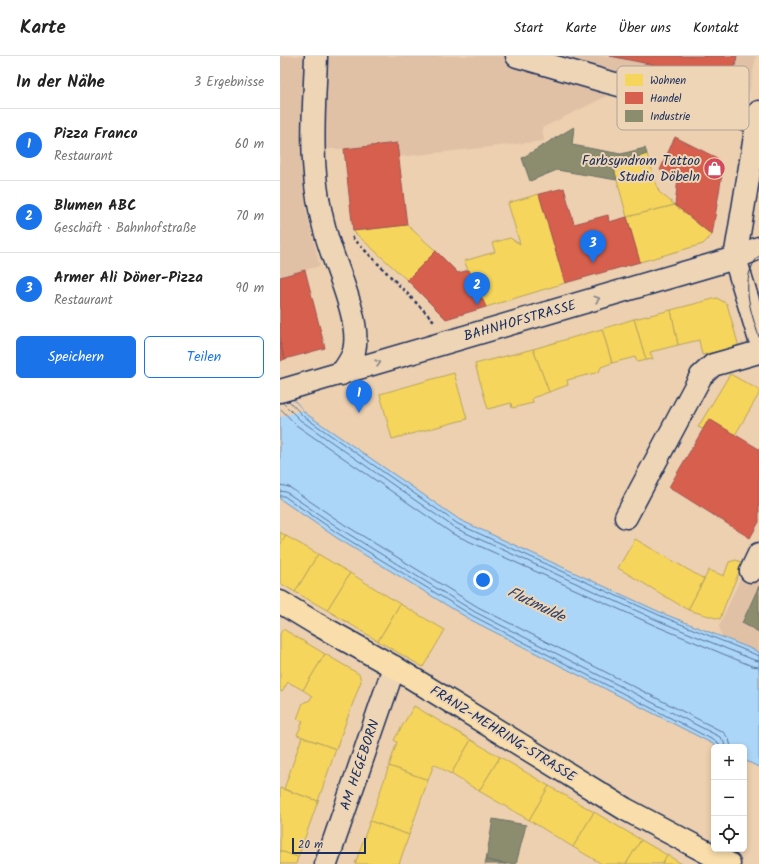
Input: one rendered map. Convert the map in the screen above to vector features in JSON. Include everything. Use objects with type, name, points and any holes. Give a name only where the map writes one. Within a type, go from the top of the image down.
[{"type":"main road","name":"FRANZ-MEHRING-STRASSE","points":[[280,602],[394,667],[625,809],[728,864]]},
{"type":"street","points":[[316,56],[313,140],[315,175],[326,234],[352,312],[356,340],[350,361],[341,374]]},
{"type":"street","points":[[517,56],[617,84]]},
{"type":"street","points":[[758,117],[735,258],[759,337]]},
{"type":"street","name":"BAHNHOFSTRASSE","points":[[281,391],[735,258],[759,248]]},
{"type":"street","points":[[626,517],[701,376],[713,365],[759,352]]},
{"type":"street","name":"AM HEGEBORN","points":[[326,864],[394,667]]},
{"type":"path","points":[[349,234],[437,324]]},
{"type":"shaded area","points":[[280,56],[756,56],[749,93],[749,66],[617,66],[617,91],[542,128],[544,141],[399,157],[397,143],[344,149],[303,149],[306,210],[320,266],[280,277]]},
{"type":"shaded area","points":[[745,568],[759,575],[759,652],[722,637],[719,626]]},
{"type":"water","name":"Flutmulde","points":[[280,388],[297,403],[305,413],[460,520],[662,613],[759,652],[759,767],[747,761],[747,744],[713,744],[471,620],[337,538],[280,499]]},
{"type":"pier","points":[[280,387],[303,410],[280,417]]},
{"type":"building: Wohnen","points":[[647,154],[659,192],[675,205],[627,217],[613,165]]},
{"type":"building: Wohnen","points":[[539,194],[565,283],[486,307],[464,261],[495,252],[492,243],[510,238],[520,244],[508,203]]},
{"type":"building: Wohnen","points":[[675,205],[712,235],[703,244],[640,262],[627,217]]},
{"type":"building: Wohnen","points":[[407,225],[436,251],[407,280],[353,231]]},
{"type":"building: Wohnen","points":[[717,298],[727,304],[739,347],[702,355],[699,340],[678,345],[671,310]]},
{"type":"building: Wohnen","points":[[671,310],[678,345],[650,352],[653,359],[646,360],[634,319]]},
{"type":"building: Wohnen","points":[[634,319],[646,360],[637,362],[635,357],[612,363],[602,329]]},
{"type":"building: Wohnen","points":[[602,329],[612,363],[601,367],[599,372],[567,380],[568,385],[549,392],[533,349]]},
{"type":"building: Wohnen","points":[[533,349],[549,392],[532,398],[533,403],[512,408],[511,403],[488,409],[475,364]]},
{"type":"building: Wohnen","points":[[454,373],[467,419],[392,439],[380,394]]},
{"type":"building: Wohnen","points":[[730,374],[759,390],[759,394],[735,435],[709,419],[703,429],[698,427]]},
{"type":"building: Wohnen","points":[[280,532],[286,536],[280,545]]},
{"type":"building: Wohnen","points":[[286,536],[318,554],[295,592],[280,583],[280,545]]},
{"type":"building: Wohnen","points":[[635,539],[704,579],[688,610],[618,568]]},
{"type":"building: Wohnen","points":[[318,554],[350,573],[327,610],[295,592]]},
{"type":"building: Wohnen","points":[[736,560],[743,563],[720,619],[688,610],[709,570],[724,576],[729,562]]},
{"type":"building: Wohnen","points":[[350,573],[400,604],[378,641],[327,610]]},
{"type":"building: Wohnen","points":[[400,604],[445,630],[423,667],[378,641]]},
{"type":"building: Wohnen","points":[[283,629],[325,654],[303,690],[288,682],[282,692],[280,691],[280,634]]},
{"type":"building: Wohnen","points":[[325,654],[359,674],[361,681],[336,749],[297,735],[303,721],[297,719],[303,703],[310,700],[312,696],[303,690]]},
{"type":"building: Wohnen","points":[[414,706],[471,740],[451,774],[434,764],[428,780],[389,766],[397,742],[394,740]]},
{"type":"building: Wohnen","points":[[302,737],[336,749],[318,801],[284,789]]},
{"type":"building: Wohnen","points":[[471,740],[500,757],[479,791],[451,774]]},
{"type":"building: Wohnen","points":[[500,757],[549,786],[529,820],[479,791]]},
{"type":"building: Wohnen","points":[[389,766],[428,780],[409,835],[370,821]]},
{"type":"building: Wohnen","points":[[549,786],[594,812],[573,847],[529,820]]},
{"type":"building: Wohnen","points":[[280,788],[318,801],[298,857],[280,851]]},
{"type":"building: Wohnen","points":[[594,812],[641,840],[626,864],[602,864],[573,847]]},
{"type":"building: Wohnen","points":[[370,821],[409,835],[399,864],[355,864]]},
{"type":"building: Wohnen","points":[[641,840],[667,855],[662,864],[626,864]]},
{"type":"building: Wohnen","points":[[280,851],[298,857],[296,864],[280,864]]},
{"type":"building: Wohnen","points":[[667,855],[682,864],[662,864]]},
{"type":"building: Handel","points":[[610,56],[737,56],[735,66],[659,66]]},
{"type":"building: Handel","points":[[675,137],[717,158],[723,168],[712,235],[675,205],[678,178],[660,170]]},
{"type":"building: Handel","points":[[397,143],[407,225],[353,231],[344,149]]},
{"type":"building: Handel","points":[[564,188],[574,224],[608,215],[609,222],[627,217],[640,262],[565,283],[539,194]]},
{"type":"building: Handel","points":[[436,251],[458,273],[469,270],[486,307],[446,319],[407,280]]},
{"type":"building: Handel","points":[[305,270],[325,348],[285,359],[280,343],[280,277]]},
{"type":"building: Handel","points":[[280,343],[285,359],[280,361]]},
{"type":"building: Handel","points":[[709,419],[759,449],[759,522],[750,538],[669,487]]},
{"type":"building: Industrie","points":[[574,127],[572,145],[621,154],[645,148],[647,154],[613,165],[617,180],[557,170],[530,181],[522,158]]},
{"type":"building: Industrie","points":[[759,586],[759,632],[742,623]]},
{"type":"building: Industrie","points":[[493,819],[526,825],[516,864],[506,864],[486,860]]},
{"type":"building: Industrie","points":[[486,860],[506,864],[485,864]]},
{"type":"tram line","points":[[759,256],[749,274],[748,285],[750,306],[759,337]]},
{"type":"place","name":"Farbsyndrom Tattoo Studio Döbeln","points":[[715,169]]},
{"type":"place","name":"Armer Ali Döner-Pizza","points":[[593,263]]},
{"type":"place","name":"Blumen ABC","points":[[477,305]]},
{"type":"place","name":"Pizza Franco","points":[[359,413]]}]
